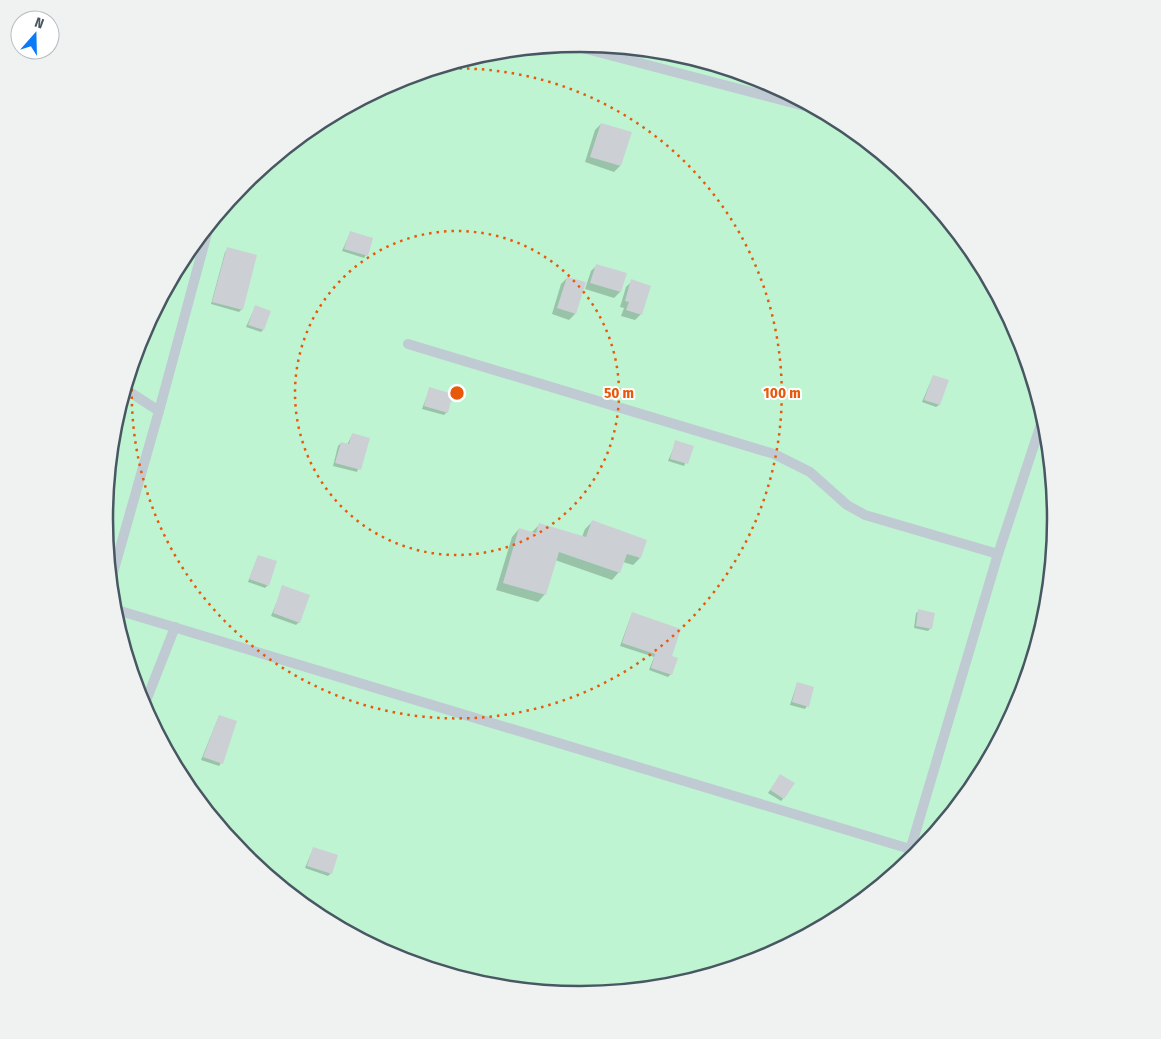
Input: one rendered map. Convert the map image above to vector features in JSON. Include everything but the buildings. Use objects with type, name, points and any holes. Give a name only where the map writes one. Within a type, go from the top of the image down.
[{"type":"lane","points":[[601,53],[785,100]]},
{"type":"lane","points":[[115,564],[205,243]]},
{"type":"lane","points":[[408,344],[774,454],[810,472],[847,505],[865,515],[998,554]]},
{"type":"lane","points":[[131,393],[159,411]]},
{"type":"lane","points":[[919,842],[998,554],[1039,429]]},
{"type":"lane","points":[[122,612],[911,850]]},
{"type":"lane","points":[[148,695],[174,627]]},
{"type":"green space","points":[[550,53],[611,53],[641,56],[672,61],[731,77],[759,88],[814,115],[840,131],[888,168],[911,189],[951,235],[985,286],[999,313],[1023,369],[1032,399],[1039,428],[1047,489],[1048,520],[1044,580],[1039,611],[1023,670],[1012,698],[985,753],[969,779],[932,827],[911,850],[865,890],[814,924],[787,938],[731,962],[701,971],[672,978],[611,986],[550,986],[520,983],[489,978],[430,962],[402,951],[347,924],[321,908],[273,871],[250,850],[210,804],[176,753],[162,726],[138,670],[129,640],[122,611],[114,550],[114,489],[117,459],[122,428],[138,369],[149,341],[176,286],[192,260],[229,212],[250,189],[296,149],[347,115],[374,101],[430,77],[460,68],[489,61]]},
{"type":"green space","points":[[676,62],[738,80],[675,65]]}]
